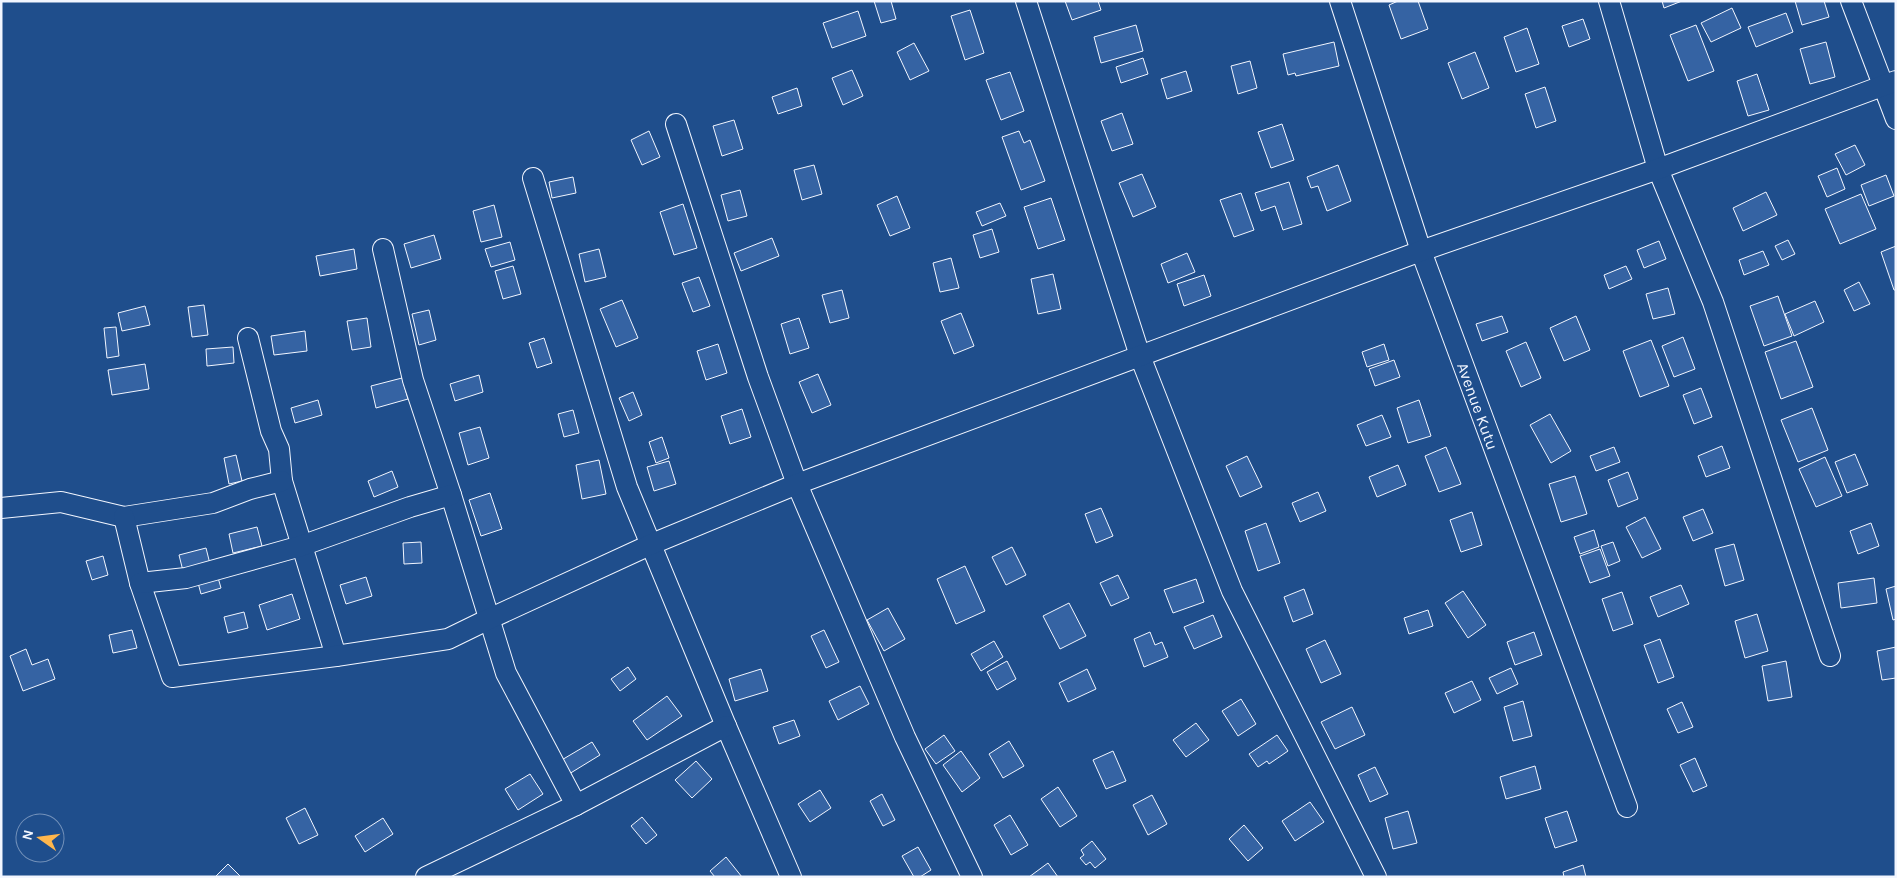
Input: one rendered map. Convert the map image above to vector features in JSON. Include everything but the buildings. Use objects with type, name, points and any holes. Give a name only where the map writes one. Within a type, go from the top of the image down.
[{"type":"street","points":[[1026,1],[1140,356],[1232,591],[1376,877]]},
{"type":"street","name":"Avenue Kutu","points":[[1340,1],[1421,251],[1627,807]]},
{"type":"street","points":[[1610,1],[1658,169],[1713,302],[1830,656]]},
{"type":"street","points":[[1850,1],[1889,84],[1896,119]]},
{"type":"street","points":[[124,517],[140,582],[172,677],[336,656],[448,639],[489,618],[652,544],[797,484],[1421,251],[1658,169],[1889,84]]},
{"type":"street","points":[[676,124],[758,377],[797,484],[905,737],[972,877]]},
{"type":"street","points":[[533,178],[627,487],[791,877]]},
{"type":"street","points":[[383,249],[413,380],[506,673],[576,805]]},
{"type":"street","points":[[248,338],[271,432],[279,449],[282,481],[336,656]]},
{"type":"street","points":[[1,508],[61,502],[124,517],[213,503],[250,489],[282,481]]},
{"type":"street","points":[[140,582],[186,578],[301,546],[410,507],[451,495]]},
{"type":"street","points":[[426,877],[576,805],[726,726]]}]
